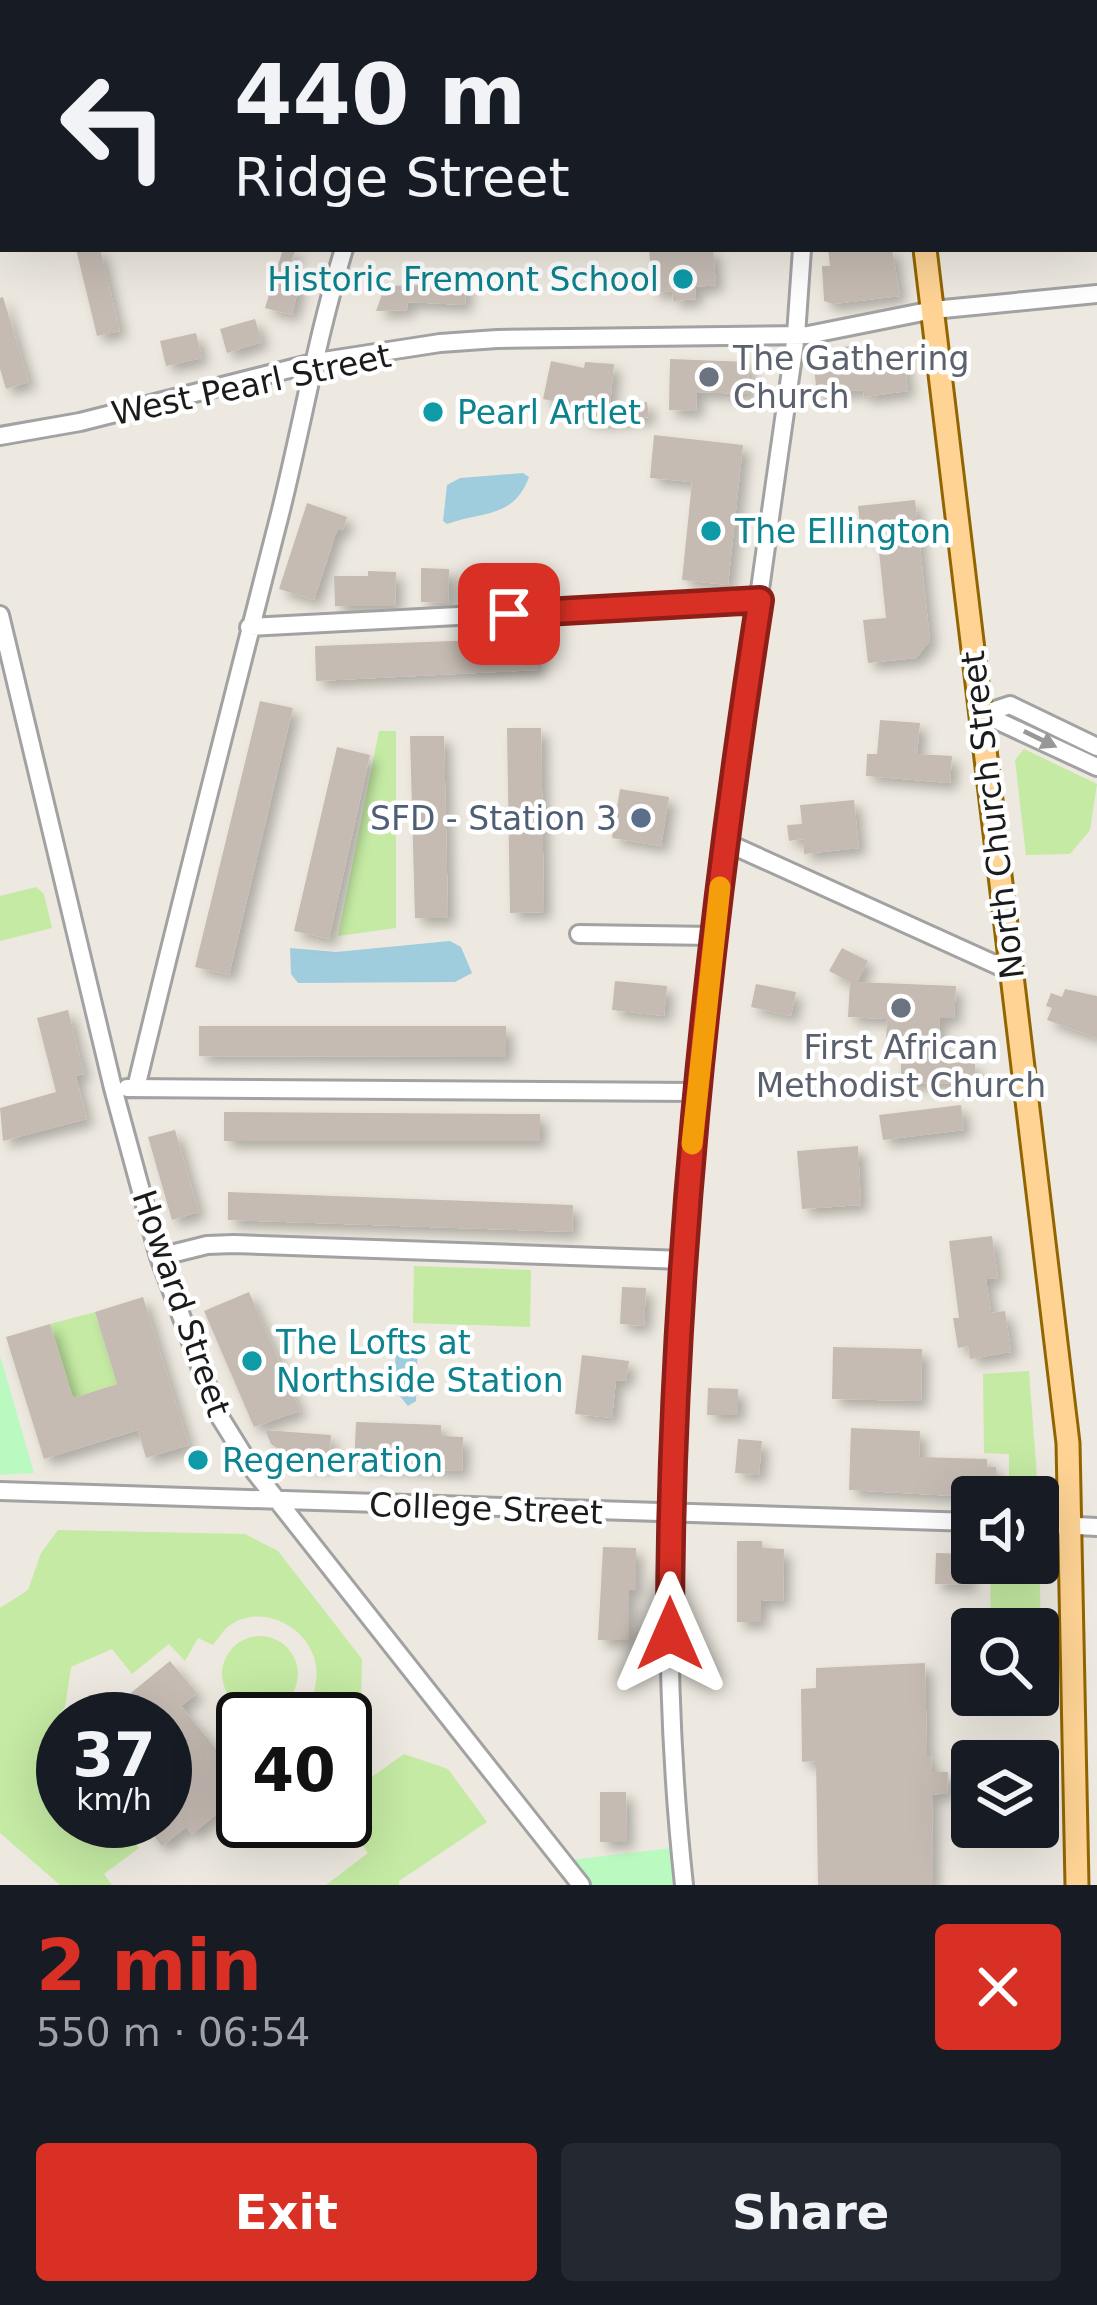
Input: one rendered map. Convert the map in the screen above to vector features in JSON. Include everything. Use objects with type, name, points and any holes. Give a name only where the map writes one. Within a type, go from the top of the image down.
[{"type":"main road","name":"North Church Street","points":[[925,252],[1064,1402],[1077,1885]]},
{"type":"street","points":[[136,1088],[343,252]]},
{"type":"street","points":[[684,1885],[670,1708],[670,1514],[683,1260],[725,842],[796,335],[802,252]]},
{"type":"street","name":"West Pearl Street","points":[[0,436],[80,422],[317,362],[483,340],[796,335],[933,310],[1097,294]]},
{"type":"street","points":[[249,627],[760,600]]},
{"type":"street","name":"Howard Street","points":[[0,616],[5,662],[159,1257],[218,1414],[239,1453],[581,1885]]},
{"type":"street","points":[[982,714],[1010,705],[1097,747]]},
{"type":"street","points":[[982,714],[1097,766]]},
{"type":"street","points":[[725,842],[1010,971]]},
{"type":"street","points":[[579,934],[714,937]]},
{"type":"street","points":[[113,1088],[697,1092]]},
{"type":"street","points":[[159,1257],[207,1245],[234,1244],[683,1260]]},
{"type":"street","name":"College Street","points":[[0,1491],[951,1521]]},
{"type":"street","points":[[1059,1525],[1097,1527]]},
{"type":"green space","points":[[379,731],[396,731],[396,928],[338,936]]},
{"type":"green space","points":[[1024,749],[1097,784],[1090,830],[1070,854],[1026,855],[1015,760]]},
{"type":"green space","points":[[36,887],[44,894],[52,928],[0,941],[0,896]]},
{"type":"green space","points":[[414,1266],[531,1270],[530,1327],[413,1323]]},
{"type":"green space","points":[[95,1312],[117,1384],[73,1398],[50,1324]]},
{"type":"green space","points":[[0,1355],[34,1473],[0,1475]]},
{"type":"green space","points":[[1029,1371],[1037,1476],[1009,1476],[1009,1454],[984,1453],[983,1374]]},
{"type":"green space","points":[[58,1530],[245,1534],[278,1551],[362,1659],[361,1692],[313,1692],[315,1661],[303,1638],[282,1622],[256,1616],[232,1624],[213,1645],[198,1638],[185,1661],[169,1644],[132,1674],[112,1649],[71,1667],[67,1692],[36,1692],[36,1848],[139,1848],[104,1874],[112,1885],[60,1885],[0,1833],[0,1608],[28,1590],[41,1553]]},
{"type":"green space","points":[[990,1584],[1040,1584],[1040,1608],[991,1608]]},
{"type":"green space","points":[[246,1639],[274,1639],[295,1660],[298,1674],[293,1692],[227,1692],[225,1688],[225,1660]]},
{"type":"green space","points":[[404,1754],[448,1769],[487,1822],[399,1885],[326,1885],[368,1853],[364,1848],[372,1848],[372,1777]]},
{"type":"green space","points":[[680,1847],[684,1885],[581,1885],[562,1861]]},
{"type":"water","points":[[523,473],[529,477],[523,490],[506,506],[447,524],[443,521],[447,485],[460,478]]},
{"type":"water","points":[[450,941],[461,947],[472,973],[455,982],[298,983],[291,974],[290,948],[336,952]]},
{"type":"water","points":[[408,1332],[418,1339],[416,1401],[408,1406],[394,1389],[396,1342]]},
{"type":"building","points":[[77,252],[101,252],[120,331],[97,336]]},
{"type":"building","points":[[282,252],[295,252],[284,278],[300,282],[292,315],[265,308]]},
{"type":"building","name":"Historic Fremont School","points":[[649,252],[713,252],[716,285],[695,287],[696,299],[673,301],[672,291],[653,293]]},
{"type":"building","points":[[828,252],[893,252],[900,296],[824,301],[822,266],[830,266]]},
{"type":"building","points":[[424,278],[466,281],[465,305],[407,302],[408,310],[376,311],[385,286],[424,285]]},
{"type":"building","points":[[3,297],[29,382],[6,389],[0,369]]},
{"type":"building","points":[[255,319],[262,342],[227,353],[220,329]]},
{"type":"building","points":[[196,333],[202,358],[166,366],[160,341]]},
{"type":"building","points":[[852,346],[854,356],[903,350],[908,391],[864,397],[863,390],[817,394],[812,350]]},
{"type":"building","name":"The Gathering Church","points":[[670,359],[749,362],[748,394],[697,392],[696,411],[669,410]]},
{"type":"building","points":[[551,361],[584,368],[585,362],[614,364],[610,405],[647,402],[649,417],[604,422],[580,419],[581,407],[543,399]]},
{"type":"building","name":"The Ellington","points":[[654,435],[743,445],[728,585],[682,580],[692,482],[650,478]]},
{"type":"building","points":[[915,500],[930,641],[916,658],[868,663],[863,620],[886,618],[877,533],[861,535],[858,506]]},
{"type":"building","points":[[307,503],[347,517],[335,536],[314,600],[279,589]]},
{"type":"building","points":[[421,568],[449,569],[448,603],[421,602]]},
{"type":"building","points":[[368,571],[396,572],[395,606],[335,606],[334,576],[368,576]]},
{"type":"building","points":[[537,638],[538,670],[316,681],[315,646]]},
{"type":"building","points":[[260,701],[293,708],[229,975],[195,967]]},
{"type":"building","points":[[880,720],[920,723],[917,754],[952,756],[950,783],[866,776],[867,754],[877,754]]},
{"type":"building","points":[[507,728],[541,728],[544,912],[510,913]]},
{"type":"building","points":[[410,736],[444,736],[448,918],[415,918]]},
{"type":"building","points":[[337,747],[370,755],[329,939],[294,931]]},
{"type":"building","name":"SFD - Station 3","points":[[620,789],[669,797],[661,846],[612,838]]},
{"type":"building","points":[[854,800],[859,848],[804,854],[803,839],[789,841],[787,825],[802,824],[800,805]]},
{"type":"building","points":[[842,948],[868,961],[857,982],[956,986],[954,1018],[940,1018],[938,1062],[975,1063],[975,1084],[901,1083],[901,1043],[886,1043],[887,1019],[848,1017],[850,982],[829,971]]},
{"type":"building","points":[[615,981],[667,986],[664,1016],[612,1010]]},
{"type":"building","points":[[756,984],[796,992],[791,1016],[751,1007]]},
{"type":"building","points":[[1065,989],[1097,996],[1097,1038],[1047,1020],[1051,993],[1062,997]]},
{"type":"building","points":[[68,1010],[84,1074],[76,1076],[87,1119],[3,1141],[0,1108],[56,1092],[37,1018]]},
{"type":"building","points":[[199,1026],[506,1026],[506,1057],[199,1056]]},
{"type":"building","points":[[961,1105],[964,1130],[883,1140],[879,1115]]},
{"type":"building","points":[[224,1112],[540,1114],[540,1141],[224,1141]]},
{"type":"building","points":[[175,1130],[199,1212],[172,1220],[148,1137]]},
{"type":"building","points":[[858,1146],[861,1205],[802,1209],[797,1151]]},
{"type":"building","points":[[228,1192],[573,1205],[572,1232],[228,1220]]},
{"type":"building","points":[[992,1236],[998,1278],[986,1279],[991,1313],[1005,1311],[1011,1352],[970,1359],[968,1346],[958,1348],[949,1241]]},
{"type":"building","points":[[622,1287],[646,1288],[644,1326],[620,1324]]},
{"type":"building","name":"The Lofts at Northside Station","points":[[249,1292],[300,1411],[254,1427],[204,1311]]},
{"type":"building","points":[[143,1297],[189,1445],[146,1458],[138,1430],[44,1459],[6,1337],[50,1324],[73,1398],[117,1384],[95,1312]]},
{"type":"building","points":[[833,1347],[922,1349],[921,1401],[832,1399]]},
{"type":"building","points":[[582,1355],[629,1361],[626,1381],[616,1380],[612,1418],[575,1414]]},
{"type":"building","points":[[708,1388],[738,1389],[738,1415],[707,1415]]},
{"type":"building","points":[[356,1422],[441,1425],[441,1436],[463,1437],[462,1471],[354,1466]]},
{"type":"building","points":[[851,1428],[920,1431],[919,1457],[987,1459],[987,1467],[996,1467],[996,1476],[951,1476],[951,1496],[849,1490]]},
{"type":"building","points":[[265,1430],[331,1435],[329,1466],[302,1464],[271,1444]]},
{"type":"building","points":[[738,1439],[762,1441],[759,1475],[735,1473]]},
{"type":"building","points":[[737,1541],[762,1541],[762,1548],[784,1549],[783,1601],[761,1600],[761,1622],[737,1622]]},
{"type":"building","points":[[603,1547],[636,1548],[636,1590],[629,1590],[629,1640],[598,1640]]},
{"type":"building","points":[[936,1553],[951,1553],[951,1584],[969,1585],[935,1584]]},
{"type":"building","points":[[170,1661],[197,1693],[192,1697],[192,1692],[132,1692]]},
{"type":"building","points":[[925,1663],[927,1756],[931,1756],[932,1772],[948,1772],[947,1793],[932,1795],[933,1885],[818,1885],[816,1761],[802,1762],[801,1689],[816,1688],[816,1668]]},
{"type":"building","points":[[192,1719],[216,1749],[216,1815],[192,1834]]},
{"type":"building","points":[[600,1792],[626,1792],[627,1842],[600,1842]]},
{"type":"slow traffic","points":[[692,1144],[720,887]]},
{"type":"place","name":"Historic Fremont School","points":[[683,279]]},
{"type":"place","name":"The Gathering Church","points":[[709,377]]},
{"type":"place","name":"Pearl Artlet","points":[[433,412]]},
{"type":"place","name":"The Ellington","points":[[711,531]]},
{"type":"place","name":"SFD - Station 3","points":[[641,818]]},
{"type":"place","name":"First African Methodist Church","points":[[901,1008]]},
{"type":"place","name":"The Lofts at Northside Station","points":[[252,1361]]},
{"type":"place","name":"Regeneration","points":[[198,1460]]},
{"type":"route","points":[[509,614],[760,600],[736,755],[697,1092],[672,1423],[670,1634]]}]
